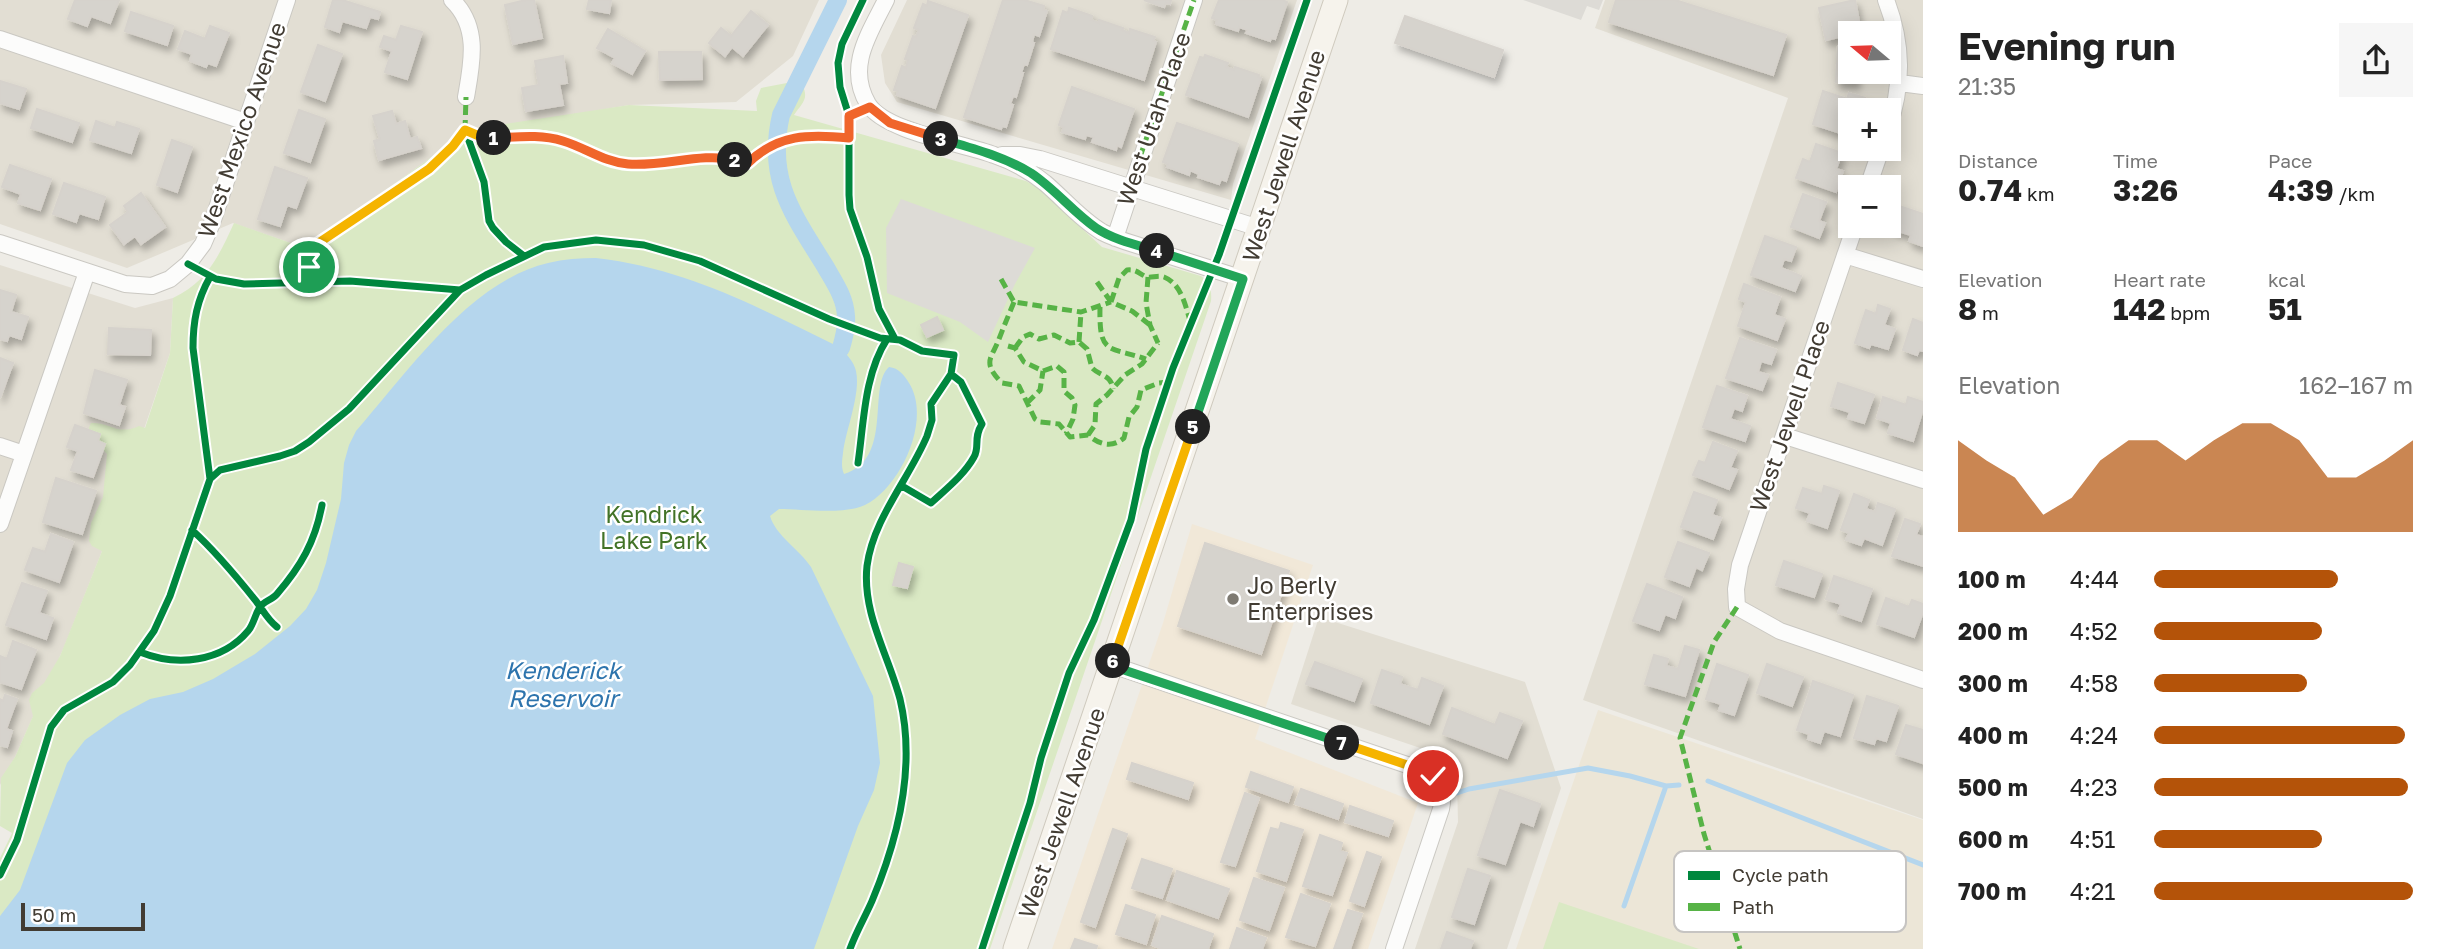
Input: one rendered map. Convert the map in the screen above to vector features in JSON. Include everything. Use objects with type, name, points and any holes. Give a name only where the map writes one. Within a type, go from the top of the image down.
[{"type":"main road","name":"West Jewell Avenue","points":[[1015,949],[1336,0]]},
{"type":"street","name":"West Mexico Avenue","points":[[87,272],[134,286],[160,284],[182,271],[202,244],[212,223],[287,0]]},
{"type":"street","points":[[452,0],[461,11],[473,40],[466,97]]},
{"type":"street","points":[[886,0],[860,56],[860,82],[870,107],[883,119],[901,127],[996,155],[1032,174],[1094,227],[1115,238],[1243,279]]},
{"type":"street","name":"West Utah Place","points":[[1115,238],[1130,186],[1194,0]]},
{"type":"street","points":[[1886,0],[1891,21]]},
{"type":"street","points":[[0,39],[246,122]]},
{"type":"street","points":[[1901,83],[1923,86]]},
{"type":"street","points":[[996,155],[1020,155],[1040,159],[1259,228]]},
{"type":"street","name":"West Jewell Place","points":[[1851,238],[1740,565],[1736,589],[1737,607],[1780,631],[1923,680]]},
{"type":"street","points":[[0,243],[87,272],[0,524]]},
{"type":"street","points":[[1845,255],[1923,279]]},
{"type":"street","points":[[1784,436],[1923,480]]},
{"type":"street","points":[[0,446],[24,454]]},
{"type":"street","points":[[1112,666],[1433,776],[1441,788],[1443,803],[1394,949]]},
{"type":"shaded area","points":[[0,0],[819,0],[793,56],[736,102],[629,105],[465,133],[305,248],[233,223],[127,268],[0,224]]},
{"type":"shaded area","points":[[907,0],[1297,0],[1233,184],[1231,200],[897,102],[885,83],[881,55]]},
{"type":"shaded area","points":[[1523,0],[1603,0],[1599,10],[1587,6],[1581,20]]},
{"type":"shaded area","points":[[1605,0],[1923,0],[1923,819],[1583,700],[1788,98],[1595,28]]},
{"type":"shaded area","points":[[901,199],[1035,248],[988,342],[960,322],[887,293],[886,228]]},
{"type":"shaded area","points":[[0,265],[135,308],[173,298],[170,353],[104,546],[64,647],[0,785]]},
{"type":"shaded area","points":[[1192,524],[1313,565],[1255,739],[1418,803],[1368,949],[1052,949],[1163,623]]},
{"type":"shaded area","points":[[1319,617],[1525,682],[1561,788],[1507,949],[1415,949],[1458,822],[1457,780],[1429,751],[1291,704]]},
{"type":"shaded area","points":[[1598,710],[1923,820],[1923,949],[1516,949]]},
{"type":"green space","name":"Kendrick Lake Park","points":[[792,82],[802,85],[805,94],[804,101],[794,115],[1026,181],[1038,188],[1102,247],[1201,276],[1211,290],[1211,301],[990,949],[0,949],[0,858],[12,833],[0,826],[1,778],[15,757],[33,716],[29,700],[32,693],[44,683],[60,656],[102,551],[92,546],[89,541],[91,523],[103,497],[107,454],[90,436],[89,428],[91,423],[125,430],[139,426],[145,428],[170,353],[173,298],[195,284],[211,267],[234,223],[305,248],[465,133],[479,128],[629,105],[757,111],[756,101],[761,88]]},
{"type":"green space","points":[[1559,902],[1699,949],[1543,949]]},
{"type":"water","name":"Kenderick Reservoir","points":[[596,258],[662,271],[723,292],[841,348],[854,365],[857,380],[843,453],[844,474],[859,466],[869,454],[874,439],[883,376],[889,367],[903,375],[915,398],[915,433],[909,451],[901,468],[878,496],[865,505],[846,510],[779,509],[770,516],[777,530],[811,567],[873,696],[880,763],[874,790],[858,826],[814,949],[0,949],[0,916],[20,890],[67,763],[85,740],[120,715],[150,699],[183,692],[213,679],[255,654],[290,626],[306,609],[317,590],[341,499],[344,463],[356,431],[442,332],[492,289],[519,273],[548,263]]},
{"type":"building","points":[[75,0],[119,0],[110,23],[91,16],[87,26],[68,19]]},
{"type":"building","points":[[333,0],[342,0],[380,12],[378,19],[370,17],[366,28],[342,21],[339,32],[325,27]]},
{"type":"building","points":[[534,0],[542,38],[513,44],[505,5]]},
{"type":"building","points":[[589,0],[611,0],[609,13],[587,9]]},
{"type":"building","points":[[1003,0],[1024,0],[1044,6],[1043,10],[1047,11],[1039,36],[1034,34],[1027,65],[1024,64],[1016,97],[1013,96],[1010,104],[1013,105],[1006,127],[1002,126],[1001,129],[964,117]]},
{"type":"building","points":[[1144,0],[1171,0],[1170,4],[1166,3],[1164,7]]},
{"type":"building","points":[[1219,0],[1287,2],[1275,39],[1271,38],[1270,41],[1246,33],[1248,30],[1239,27],[1238,31],[1216,24],[1217,20],[1212,18]]},
{"type":"building","points":[[1616,0],[1675,0],[1786,35],[1773,75],[1609,22]]},
{"type":"building","points":[[1855,0],[1859,21],[1838,21],[1838,37],[1826,40],[1819,8]]},
{"type":"building","points":[[928,1],[968,15],[935,108],[897,95],[898,91],[894,90],[902,66],[906,68],[908,60],[905,59],[913,36],[916,37],[919,30],[914,28],[923,4],[927,6]]},
{"type":"building","points":[[1069,8],[1092,16],[1091,20],[1099,23],[1099,20],[1123,28],[1122,30],[1129,33],[1130,29],[1155,37],[1153,41],[1156,42],[1144,80],[1051,49],[1063,11],[1068,13]]},
{"type":"building","points":[[751,11],[768,25],[743,56],[732,47],[725,56],[709,43],[721,28],[731,36]]},
{"type":"building","points":[[131,12],[173,26],[167,45],[125,31]]},
{"type":"building","points":[[1405,16],[1503,50],[1494,77],[1395,43]]},
{"type":"building","points":[[210,26],[229,33],[216,66],[208,63],[206,67],[190,61],[192,54],[178,49],[185,31],[205,39]]},
{"type":"building","points":[[401,26],[422,32],[407,79],[385,72],[392,51],[380,47],[384,36],[396,40]]},
{"type":"building","points":[[608,29],[645,51],[632,74],[612,63],[615,58],[597,48]]},
{"type":"building","points":[[318,45],[342,54],[325,101],[301,92]]},
{"type":"building","points":[[1838,46],[1838,82],[1836,82]]},
{"type":"building","points":[[659,52],[701,52],[702,79],[660,80]]},
{"type":"building","points":[[1205,55],[1228,63],[1226,67],[1234,70],[1235,67],[1259,75],[1261,78],[1248,117],[1186,95],[1200,57],[1204,58]]},
{"type":"building","points":[[563,56],[567,83],[559,84],[563,105],[526,111],[522,88],[539,85],[535,61]]},
{"type":"building","points":[[0,81],[26,89],[19,109],[0,103]]},
{"type":"building","points":[[1072,87],[1134,109],[1121,147],[1117,145],[1116,150],[1092,142],[1094,137],[1086,135],[1085,139],[1062,132],[1064,127],[1059,125]]},
{"type":"building","points":[[1823,91],[1844,98],[1838,98],[1838,132],[1813,124]]},
{"type":"building","points":[[1849,93],[1865,98],[1847,98]]},
{"type":"building","points":[[37,109],[79,123],[72,142],[31,128]]},
{"type":"building","points":[[299,110],[325,119],[310,162],[284,153]]},
{"type":"building","points":[[392,111],[396,124],[405,121],[410,139],[417,137],[421,148],[379,160],[374,141],[380,139],[373,116]]},
{"type":"building","points":[[96,121],[115,128],[117,122],[139,129],[131,153],[90,140]]},
{"type":"building","points":[[1177,123],[1238,144],[1226,181],[1221,179],[1219,184],[1198,177],[1199,174],[1190,170],[1189,175],[1167,167],[1168,164],[1163,162]]},
{"type":"building","points":[[172,140],[192,147],[177,192],[157,185]]},
{"type":"building","points":[[1816,144],[1838,152],[1836,169],[1843,171],[1842,175],[1838,175],[1836,192],[1796,178],[1803,159],[1810,162]]},
{"type":"building","points":[[10,165],[51,179],[40,210],[18,203],[21,194],[2,187]]},
{"type":"building","points":[[275,167],[307,178],[296,208],[287,205],[280,226],[258,219]]},
{"type":"building","points":[[64,183],[105,197],[98,219],[79,213],[76,222],[53,214]]},
{"type":"building","points":[[141,193],[165,227],[141,244],[135,236],[124,244],[110,225],[128,212],[124,206]]},
{"type":"building","points":[[1803,194],[1826,202],[1819,221],[1825,223],[1819,238],[1791,227]]},
{"type":"building","points":[[1901,207],[1923,214],[1923,246],[1909,241],[1911,235],[1901,232]]},
{"type":"building","points":[[1765,236],[1796,247],[1791,261],[1784,259],[1781,268],[1801,276],[1795,291],[1751,275]]},
{"type":"building","points":[[1744,284],[1780,297],[1774,315],[1785,319],[1777,340],[1738,326],[1746,302],[1739,299]]},
{"type":"building","points":[[0,290],[16,295],[11,312],[28,317],[21,339],[9,335],[7,341],[0,339]]},
{"type":"building","points":[[1878,305],[1890,309],[1884,325],[1895,329],[1888,349],[1871,344],[1869,348],[1855,343],[1866,310],[1876,314]]},
{"type":"building","points":[[937,317],[943,330],[927,337],[921,325]]},
{"type":"building","points":[[1913,319],[1923,323],[1923,351],[1919,350],[1917,355],[1903,350]]},
{"type":"building","points":[[109,328],[151,330],[150,355],[108,354]]},
{"type":"building","points":[[1740,338],[1776,350],[1771,364],[1761,361],[1758,372],[1768,375],[1762,390],[1726,378]]},
{"type":"building","points":[[0,358],[13,363],[0,398]]},
{"type":"building","points":[[95,370],[127,380],[119,405],[125,407],[119,425],[84,413]]},
{"type":"building","points":[[1838,383],[1874,395],[1864,423],[1848,418],[1850,412],[1831,406]]},
{"type":"building","points":[[1717,386],[1747,396],[1742,411],[1734,408],[1730,419],[1750,426],[1745,441],[1703,427]]},
{"type":"building","points":[[1883,397],[1906,405],[1908,397],[1923,402],[1913,441],[1888,433],[1891,423],[1877,418]]},
{"type":"building","points":[[75,425],[100,434],[98,441],[105,444],[93,477],[71,470],[78,451],[67,447]]},
{"type":"building","points":[[1713,442],[1737,451],[1730,468],[1737,470],[1729,489],[1693,475],[1699,461],[1705,463]]},
{"type":"building","points":[[56,478],[96,491],[82,534],[43,522]]},
{"type":"building","points":[[1824,486],[1839,491],[1827,528],[1807,521],[1810,513],[1796,508],[1803,488],[1822,494]]},
{"type":"building","points":[[1694,492],[1717,500],[1712,515],[1721,518],[1713,539],[1681,527]]},
{"type":"building","points":[[1854,494],[1869,500],[1866,509],[1875,512],[1878,503],[1895,509],[1882,545],[1864,538],[1861,545],[1846,540],[1849,533],[1841,530]]},
{"type":"building","points":[[1905,519],[1920,524],[1916,535],[1923,537],[1923,566],[1892,556]]},
{"type":"building","points":[[51,534],[73,542],[59,582],[25,570],[33,548],[45,552]]},
{"type":"building","points":[[1678,542],[1709,553],[1702,570],[1696,567],[1689,586],[1665,577]]},
{"type":"building","name":"Jo Berly Enterprises","points":[[1205,543],[1289,571],[1261,654],[1178,626]]},
{"type":"building","points":[[1784,561],[1822,574],[1814,597],[1776,585]]},
{"type":"building","points":[[899,563],[913,567],[907,588],[893,585]]},
{"type":"building","points":[[1834,576],[1872,589],[1861,621],[1838,613],[1841,604],[1826,599]]},
{"type":"building","points":[[22,583],[47,591],[39,613],[53,618],[46,639],[6,625]]},
{"type":"building","points":[[1647,584],[1682,597],[1675,618],[1665,614],[1659,630],[1633,621]]},
{"type":"building","points":[[1886,598],[1909,607],[1912,600],[1923,604],[1923,612],[1914,637],[1877,624]]},
{"type":"building","points":[[13,641],[36,650],[21,689],[0,682],[0,656],[7,659]]},
{"type":"building","points":[[1685,646],[1699,650],[1685,696],[1645,684],[1654,655],[1668,659],[1666,666],[1678,669]]},
{"type":"building","points":[[1315,662],[1362,679],[1354,701],[1306,684]]},
{"type":"building","points":[[1717,664],[1748,675],[1734,715],[1719,710],[1721,704],[1706,699]]},
{"type":"building","points":[[1767,664],[1803,677],[1792,706],[1757,693]]},
{"type":"building","points":[[1382,670],[1402,677],[1400,684],[1418,690],[1422,678],[1443,686],[1429,724],[1371,703]]},
{"type":"building","points":[[1813,681],[1853,695],[1840,736],[1824,731],[1820,743],[1808,739],[1809,734],[1797,730]]},
{"type":"building","points":[[5,695],[17,699],[6,729],[12,731],[7,747],[0,745],[0,699],[3,701]]},
{"type":"building","points":[[1867,696],[1898,706],[1886,741],[1876,738],[1874,744],[1854,738]]},
{"type":"building","points":[[1452,708],[1495,725],[1500,713],[1522,721],[1507,758],[1443,734]]},
{"type":"building","points":[[1906,725],[1923,730],[1923,763],[1896,754]]},
{"type":"building","points":[[1132,763],[1193,783],[1188,799],[1127,779]]},
{"type":"building","points":[[1251,772],[1293,787],[1288,802],[1246,787]]},
{"type":"building","points":[[1301,789],[1343,804],[1338,819],[1295,804]]},
{"type":"building","points":[[1500,790],[1540,804],[1533,826],[1520,821],[1505,864],[1478,855]]},
{"type":"building","points":[[1245,793],[1259,798],[1235,866],[1221,862]]},
{"type":"building","points":[[1350,806],[1393,821],[1388,836],[1345,822]]},
{"type":"building","points":[[1281,823],[1303,830],[1286,881],[1257,871],[1271,828],[1279,830]]},
{"type":"building","points":[[1113,829],[1127,834],[1095,927],[1081,922]]},
{"type":"building","points":[[1320,835],[1342,843],[1340,851],[1347,853],[1332,895],[1303,886]]},
{"type":"building","points":[[1367,852],[1381,857],[1364,906],[1350,901]]},
{"type":"building","points":[[1142,859],[1172,869],[1162,898],[1132,888]]},
{"type":"building","points":[[1468,869],[1490,876],[1474,924],[1452,917]]},
{"type":"building","points":[[1177,871],[1229,889],[1218,918],[1167,900]]},
{"type":"building","points":[[1254,878],[1284,888],[1269,930],[1240,920]]},
{"type":"building","points":[[1301,894],[1330,904],[1315,946],[1286,937]]},
{"type":"building","points":[[1126,905],[1155,915],[1146,944],[1116,934]]},
{"type":"building","points":[[1348,910],[1362,914],[1350,949],[1334,949]]},
{"type":"building","points":[[1162,916],[1213,934],[1208,949],[1162,949],[1152,945]]},
{"type":"building","points":[[1237,928],[1266,938],[1262,949],[1230,949]]},
{"type":"building","points":[[1447,932],[1473,941],[1470,949],[1441,949]]},
{"type":"building","points":[[1075,939],[1097,946],[1096,949],[1071,949]]},
{"type":"waterway","points":[[838,0],[781,115],[777,159],[785,195],[793,213],[844,302],[846,324],[841,348]]},
{"type":"waterway","points":[[1457,793],[1588,768],[1666,786],[1679,785]]},
{"type":"waterway","points":[[1708,781],[1887,851]]},
{"type":"waterway","points":[[1624,906],[1666,786]]},
{"type":"waterway","points":[[1906,858],[1923,865]]},
{"type":"marked path","points":[[1130,186],[1194,0]]},
{"type":"marked path","points":[[465,130],[466,97]]},
{"type":"marked path","points":[[1111,302],[1119,278],[1127,270],[1147,277],[1164,277],[1179,291],[1191,324]]},
{"type":"marked path","points":[[1148,277],[1146,303],[1150,325],[1158,343]]},
{"type":"marked path","points":[[1001,279],[1014,302],[1081,312],[1111,302]]},
{"type":"marked path","points":[[1097,282],[1111,302],[1132,311],[1150,325]]},
{"type":"marked path","points":[[1014,302],[991,356],[990,365],[1002,383],[1019,386],[1035,419],[1040,422],[1059,424],[1070,437],[1088,435],[1101,443],[1114,443],[1124,438],[1129,417],[1137,407],[1141,390],[1169,382]]},
{"type":"marked path","points":[[1100,307],[1104,342],[1114,350],[1146,359]]},
{"type":"marked path","points":[[1079,342],[1081,312]]},
{"type":"marked path","points":[[1015,348],[1023,337],[1030,334],[1039,339],[1054,335],[1070,343],[1079,342],[1087,349],[1092,368],[1108,378],[1113,389]]},
{"type":"marked path","points":[[1088,435],[1095,425],[1096,404],[1125,375],[1142,364],[1158,343]]},
{"type":"marked path","points":[[1008,346],[1015,348],[1024,362],[1043,371]]},
{"type":"marked path","points":[[1043,371],[1057,366],[1064,372],[1064,391],[1075,405],[1073,419],[1066,434]]},
{"type":"marked path","points":[[1027,403],[1040,390],[1043,371]]},
{"type":"marked path","points":[[1709,851],[1680,738],[1714,642],[1737,607]]},
{"type":"marked path","points":[[1735,932],[1740,949]]},
{"type":"cycle path","points":[[863,0],[842,44],[838,63],[840,87],[849,116],[850,209],[867,257],[879,309],[895,339]]},
{"type":"cycle path","points":[[982,949],[1069,673],[1094,620],[1131,520],[1146,449],[1173,368],[1219,255],[1307,0]]},
{"type":"cycle path","points":[[465,130],[486,136],[529,134],[550,137],[610,161],[632,164],[721,158],[748,163],[759,153],[782,141],[808,136],[849,138]]},
{"type":"cycle path","points":[[465,130],[484,182],[489,221],[506,242],[524,256]]},
{"type":"cycle path","points":[[311,282],[306,257],[308,250],[429,169],[453,147],[465,130]]},
{"type":"cycle path","points":[[0,875],[17,840],[51,727],[64,710],[113,682],[130,665],[154,631],[170,596],[210,479],[220,470],[280,456],[309,442],[349,409],[460,290],[544,247],[596,240],[644,245],[700,261],[829,319],[880,338],[900,340],[922,351],[954,355],[951,374],[931,404],[932,420],[927,436],[876,532],[867,566],[866,583],[872,617],[900,699],[906,750],[905,776],[890,853],[850,949]]},
{"type":"cycle path","points":[[188,264],[216,279],[244,284],[350,281],[460,290]]},
{"type":"cycle path","points":[[210,277],[197,311],[193,348],[210,479]]},
{"type":"cycle path","points":[[858,463],[869,383],[879,353],[887,339]]},
{"type":"cycle path","points":[[902,486],[931,503],[960,476],[976,453],[982,424],[961,382],[951,374]]},
{"type":"cycle path","points":[[140,652],[169,659],[198,659],[212,655],[237,641],[250,628],[260,607],[277,594],[300,563],[311,542],[322,505]]},
{"type":"cycle path","points":[[192,530],[225,564],[277,627]]},
{"type":"place","name":"Jo Berly Enterprises","points":[[1233,599]]},
{"type":"route","points":[[309,267],[306,257],[308,250],[429,169],[459,140],[465,130],[490,138],[539,135],[571,144],[617,163],[644,164],[716,158],[748,163],[765,148],[781,141],[811,136],[849,138],[849,116],[870,107],[890,123],[996,155],[1046,184],[1081,217],[1103,232],[1243,279],[1112,666],[1433,776]]}]
